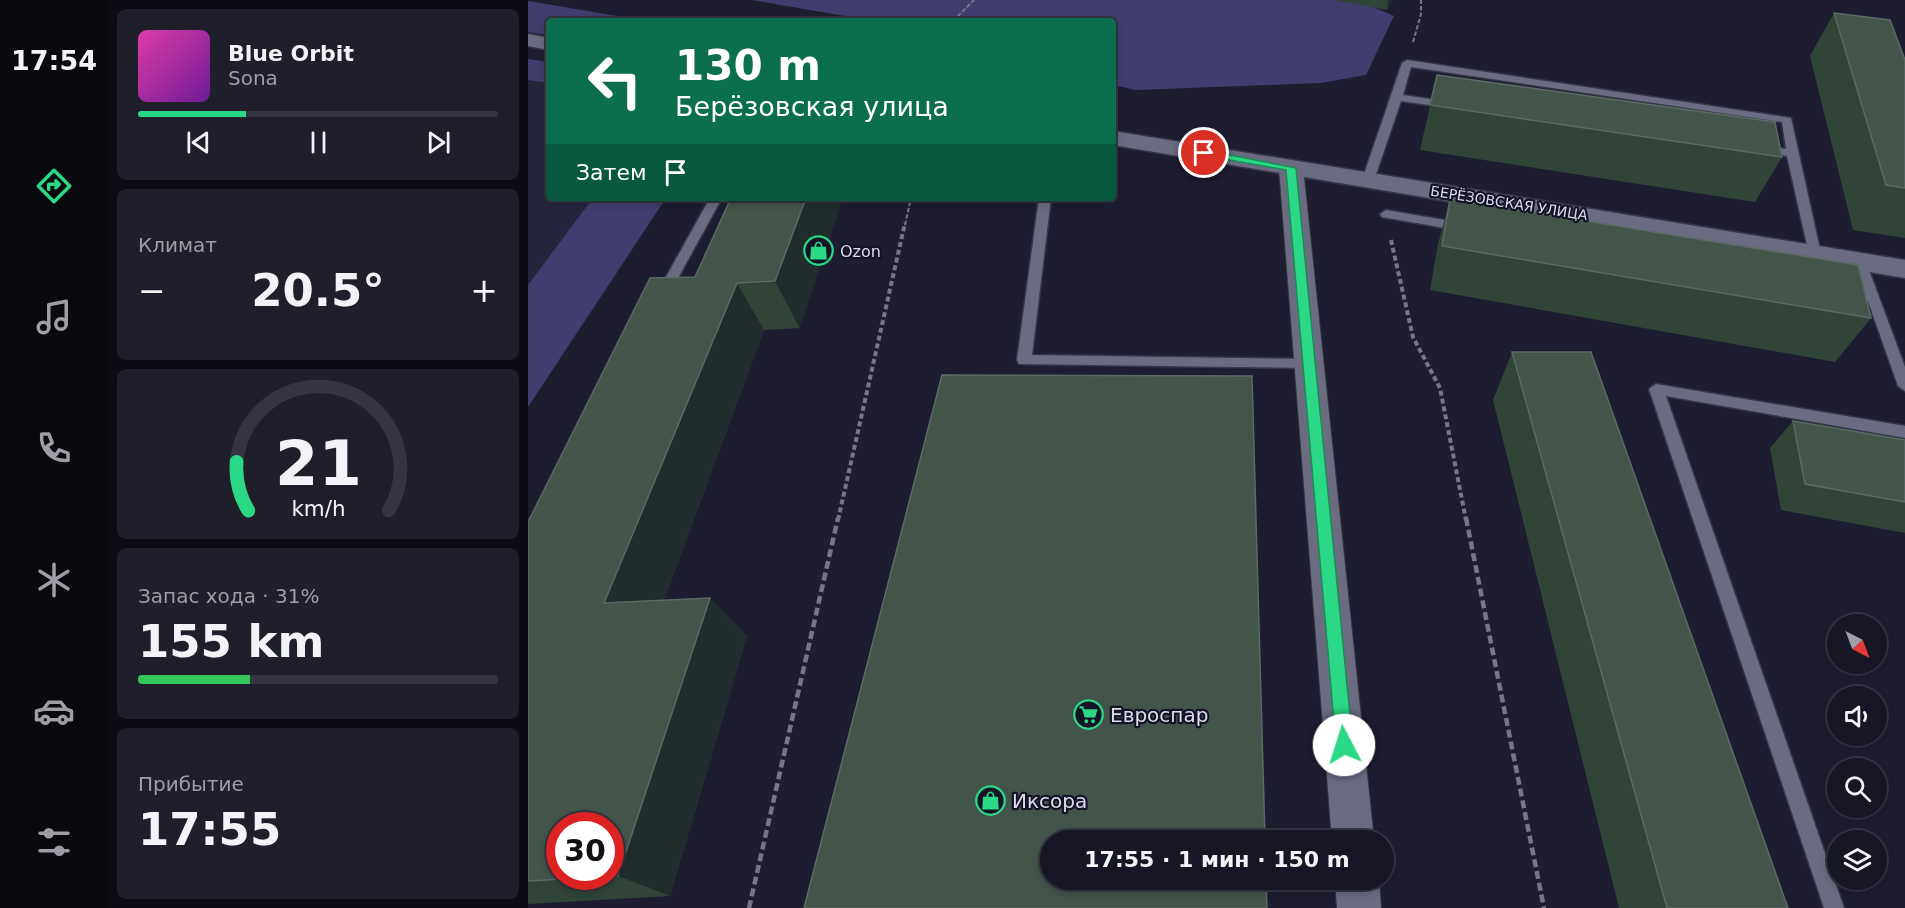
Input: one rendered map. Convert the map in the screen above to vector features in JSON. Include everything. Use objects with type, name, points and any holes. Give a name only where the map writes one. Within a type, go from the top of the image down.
[{"type":"street","points":[[528,40],[546,43]]},
{"type":"street","name":"БЕРЁЗОВСКАЯ УЛИЦА","points":[[1116,139],[1905,269]]},
{"type":"street","points":[[1291,168],[1352,830]]},
{"type":"street","points":[[1358,890],[1359,908]]},
{"type":"lane","points":[[1368,180],[1407,63],[1787,120],[1792,153],[1815,254]]},
{"type":"lane","points":[[1397,97],[1467,107]]},
{"type":"lane","points":[[1746,147],[1792,153]]},
{"type":"lane","points":[[652,312],[714,201]]},
{"type":"lane","points":[[1045,201],[1024,360],[1309,364]]},
{"type":"lane","points":[[1386,214],[1478,230]]},
{"type":"lane","points":[[1860,262],[1905,386]]},
{"type":"lane","points":[[1838,291],[1873,297]]},
{"type":"lane","points":[[1834,908],[1656,389],[1905,432]]},
{"type":"path","points":[[955,18],[974,0]]},
{"type":"path","points":[[1407,63],[1421,14],[1421,0]]},
{"type":"path","points":[[749,908],[910,201]]},
{"type":"path","points":[[1440,388],[1544,908]]},
{"type":"shaded area","points":[[752,0],[1357,0],[1394,16],[1366,75],[1321,83],[1136,90],[1116,86],[1116,18],[857,18]]},
{"type":"shaded area","points":[[528,1],[629,18],[546,18],[546,35],[528,32]]},
{"type":"shaded area","points":[[528,59],[546,62],[546,83],[528,80]]},
{"type":"shaded area","points":[[528,73],[546,76],[546,201],[607,201],[528,312]]},
{"type":"shaded area","points":[[591,201],[664,201],[528,407],[528,285]]},
{"type":"building","points":[[1834,13],[1890,20],[1905,60],[1905,188],[1886,185]]},
{"type":"building","points":[[1437,75],[1775,122],[1782,157],[1430,105]]},
{"type":"building","points":[[1450,199],[1858,265],[1871,318],[1442,246]]},
{"type":"building","points":[[730,201],[805,201],[775,281],[737,283],[604,603],[710,598],[624,858],[624,812],[546,812],[546,880],[528,881],[528,522],[650,278],[695,277]]},
{"type":"building","points":[[1512,352],[1591,352],[1788,908],[1667,908]]},
{"type":"building","points":[[942,375],[1252,376],[1265,830],[1040,830],[1040,890],[1266,890],[1267,908],[804,908]]},
{"type":"building","points":[[1793,421],[1905,440],[1905,502],[1805,484]]},
{"type":"place","name":"Ozon","points":[[819,251]]},
{"type":"place","name":"Евроспар","points":[[1089,715]]},
{"type":"place","name":"Иксора","points":[[991,801]]},
{"type":"route","points":[[1204,153],[1291,168],[1344,745]]}]
